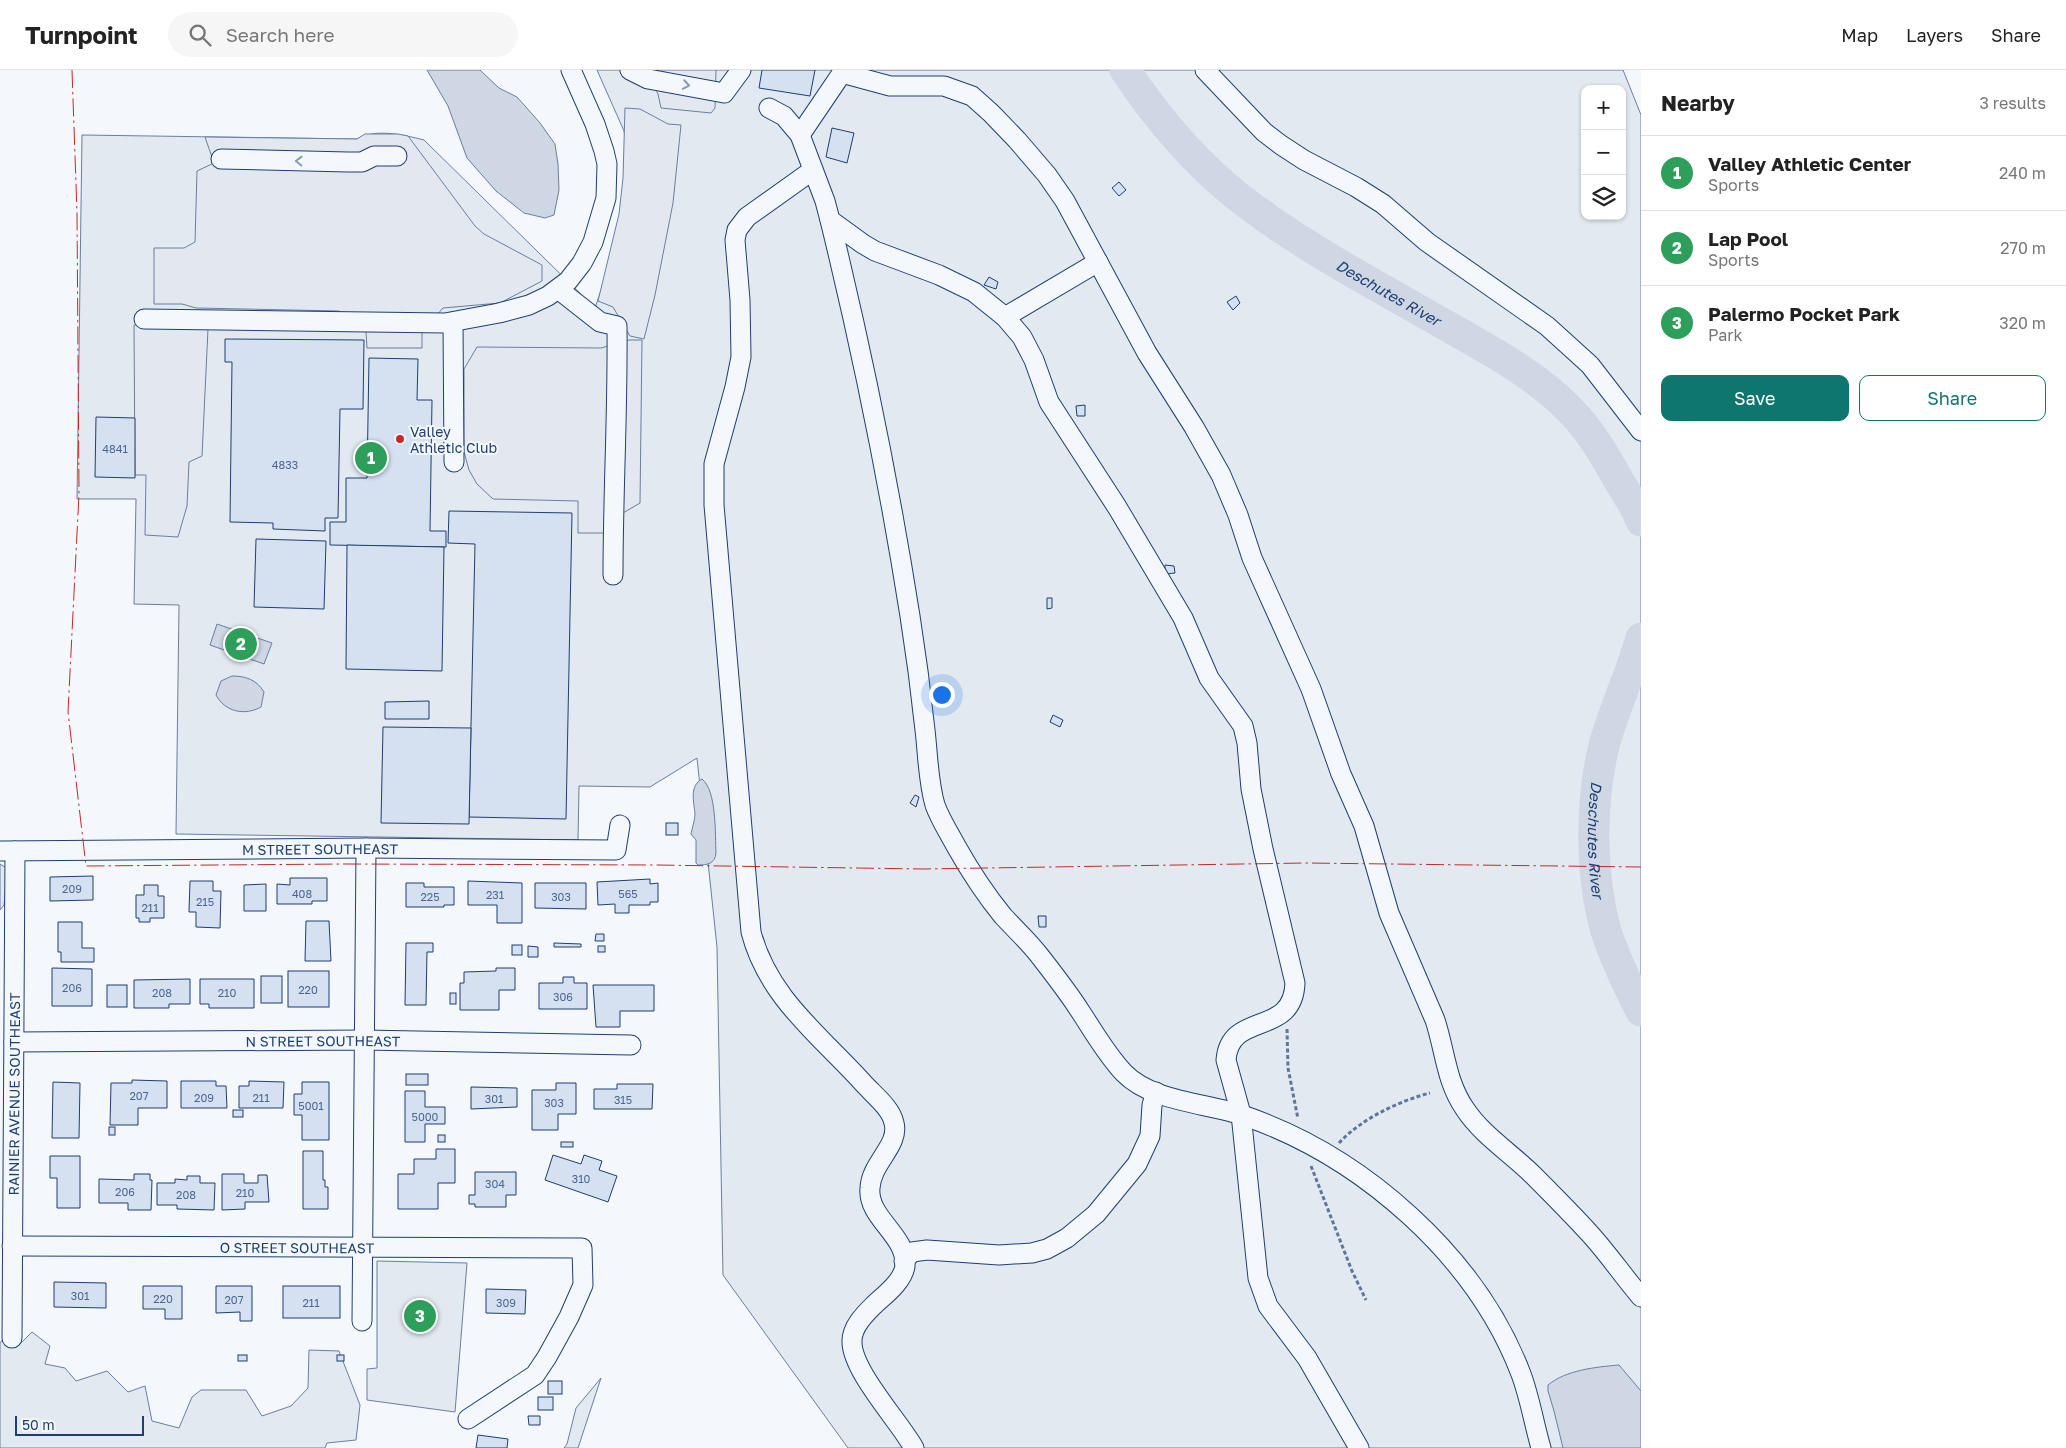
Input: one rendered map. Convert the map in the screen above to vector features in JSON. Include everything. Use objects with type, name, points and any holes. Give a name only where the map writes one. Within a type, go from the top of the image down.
[{"type":"street","points":[[144,319],[343,323],[452,322],[529,305],[548,296],[568,281],[582,263],[594,242],[603,212],[608,181],[607,164],[600,137],[571,70]]},
{"type":"street","points":[[630,70],[648,79],[724,93],[741,70]]},
{"type":"street","points":[[1205,70],[1264,132],[1281,145],[1383,204],[1428,242],[1546,326],[1590,365],[1641,431]]},
{"type":"street","points":[[800,135],[842,72],[879,85],[944,86],[972,96],[1017,140],[1047,175],[1065,201],[1147,353],[1221,474],[1238,515],[1252,558],[1311,689],[1338,767],[1364,826],[1389,913],[1435,1020],[1440,1034],[1447,1070],[1465,1110],[1478,1126],[1531,1173],[1592,1236],[1641,1297]]},
{"type":"street","points":[[769,108],[784,116],[800,135],[830,220],[892,502],[914,638],[930,784],[936,808],[976,880],[1002,915],[1038,953],[1076,1005],[1104,1050],[1125,1074],[1135,1082],[1156,1092],[1241,1114],[1302,1139],[1330,1154],[1388,1198],[1445,1249],[1488,1309],[1521,1375],[1541,1448]]},
{"type":"street","points":[[222,159],[362,162],[374,156],[397,156]]},
{"type":"street","points":[[813,170],[747,217],[737,230],[735,240],[741,320],[741,357],[735,387],[717,446],[712,480],[726,630],[728,680],[748,916],[755,947],[770,979],[789,1007],[857,1076],[894,1120],[893,1140],[873,1171],[870,1194],[876,1210],[898,1244],[904,1261]]},
{"type":"street","points":[[830,220],[875,251],[939,275],[974,292],[1005,317],[1015,328],[1028,348],[1049,402],[1117,507],[1175,603],[1209,678],[1237,717],[1245,733],[1251,789],[1263,849],[1295,983],[1294,998],[1287,1010],[1272,1019],[1240,1032],[1234,1037],[1226,1060],[1241,1114],[1258,1278],[1268,1306],[1312,1365],[1359,1448]]},
{"type":"street","points":[[1005,317],[1098,262]]},
{"type":"street","points":[[558,289],[600,322],[617,326],[613,574]]},
{"type":"street","points":[[452,322],[454,339],[454,462]]},
{"type":"street","name":"M STREET SOUTHEAST","points":[[7,851],[366,848],[616,850],[620,825]]},
{"type":"street","points":[[362,1321],[366,848]]},
{"type":"street","name":"RAINIER AVENUE SOUTHEAST","points":[[7,851],[14,1042],[12,1338]]},
{"type":"street","name":"N STREET SOUTHEAST","points":[[14,1042],[364,1040],[631,1045]]},
{"type":"street","points":[[914,1448],[858,1365],[852,1341],[861,1318],[895,1285],[901,1276],[904,1261],[912,1252],[927,1250],[999,1255],[1032,1253],[1047,1249],[1067,1238],[1096,1214],[1137,1164],[1150,1136],[1152,1105],[1156,1092]]},
{"type":"street","name":"O STREET SOUTHEAST","points":[[12,1246],[582,1248],[583,1285],[569,1317],[547,1357],[535,1375],[468,1419]]},
{"type":"path","points":[[1330,1154],[1345,1137],[1368,1121],[1402,1103],[1430,1093]]},
{"type":"shaded area","points":[[427,70],[480,70],[499,88],[517,97],[540,123],[555,144],[559,190],[554,215],[545,218],[524,213],[496,191],[467,158],[448,106]]},
{"type":"shaded area","points":[[597,70],[1623,70],[1641,115],[1641,1448],[848,1448],[723,1275],[717,947],[697,758],[650,787],[579,786],[578,840],[176,834],[179,605],[134,604],[136,499],[77,499],[82,135],[357,139],[381,133],[424,140],[595,308],[618,240],[632,181],[624,131]]},
{"type":"shaded area","points":[[646,70],[716,70],[715,108],[711,113],[661,108],[658,94]]},
{"type":"shaded area","points":[[625,108],[640,109],[668,124],[681,125],[673,203],[655,295],[644,339],[630,336],[613,307],[598,301],[619,214],[623,178]]},
{"type":"shaded area","points":[[365,134],[398,134],[408,136],[475,226],[484,234],[542,265],[542,281],[500,303],[443,308],[422,332],[422,348],[367,348],[366,332],[339,311],[196,308],[182,304],[154,304],[154,248],[184,248],[195,242],[197,171],[214,163],[205,137],[357,139]]},
{"type":"shaded area","points":[[134,325],[208,329],[202,456],[189,462],[187,506],[178,537],[145,535],[146,475],[135,475]]},
{"type":"shaded area","points":[[629,340],[642,340],[640,503],[611,520],[611,533],[578,533],[578,501],[493,499],[477,484],[469,470],[464,452],[464,369],[477,347],[601,348]]},
{"type":"shaded area","points":[[217,624],[272,643],[264,664],[210,645]]},
{"type":"shaded area","points":[[232,676],[246,678],[258,684],[264,692],[261,707],[242,712],[230,709],[220,701],[216,695],[221,681]]},
{"type":"shaded area","points":[[702,779],[707,785],[713,803],[716,853],[712,862],[698,865],[696,863],[696,840],[691,834],[695,816],[694,790],[695,786]]},
{"type":"shaded area","points":[[0,864],[8,869],[4,905],[0,910]]},
{"type":"shaded area","points":[[377,1261],[467,1263],[455,1412],[367,1400],[367,1369],[377,1368]]},
{"type":"shaded area","points":[[32,1332],[50,1346],[45,1364],[65,1368],[76,1381],[107,1371],[128,1392],[145,1386],[152,1421],[179,1428],[192,1397],[201,1390],[246,1390],[262,1416],[291,1406],[308,1388],[309,1350],[339,1351],[360,1405],[356,1440],[327,1443],[325,1448],[0,1448],[0,1343],[5,1336],[19,1345]]},
{"type":"shaded area","points":[[1619,1365],[1641,1391],[1641,1448],[1563,1448],[1548,1385],[1572,1373],[1591,1368]]},
{"type":"shaded area","points":[[601,1378],[578,1448],[564,1448],[567,1444],[576,1408]]},
{"type":"building","points":[[762,70],[815,70],[810,96],[759,88]]},
{"type":"building","points":[[832,128],[854,133],[847,163],[826,157]]},
{"type":"building","points":[[1119,182],[1126,190],[1119,196],[1112,188]]},
{"type":"building","points":[[989,277],[998,282],[996,289],[984,285]]},
{"type":"building","points":[[1236,296],[1240,303],[1233,310],[1227,302]]},
{"type":"building","points":[[225,339],[364,340],[363,409],[340,409],[338,518],[325,518],[325,531],[273,529],[273,523],[230,522],[232,362],[225,362]]},
{"type":"building","name":"Valley Athletic Club","points":[[369,358],[418,359],[417,400],[432,400],[430,531],[446,531],[446,547],[330,545],[330,522],[346,522],[346,478],[367,478]]},
{"type":"building","points":[[1085,405],[1085,416],[1077,416],[1076,406]]},
{"type":"building","points":[[96,417],[135,418],[135,478],[95,477]]},
{"type":"building","points":[[449,511],[572,513],[566,819],[469,817],[475,544],[448,543]]},
{"type":"building","points":[[256,539],[326,541],[324,609],[254,607]]},
{"type":"building","points":[[347,545],[444,547],[442,671],[346,669]]},
{"type":"building","points":[[1165,565],[1174,566],[1175,573],[1165,574]]},
{"type":"building","points":[[1047,598],[1052,598],[1052,608],[1047,609]]},
{"type":"building","points":[[429,701],[429,719],[385,719],[385,702]]},
{"type":"building","points":[[1053,715],[1063,720],[1060,727],[1050,722]]},
{"type":"building","points":[[383,727],[471,728],[469,824],[381,823]]},
{"type":"building","points":[[915,795],[919,797],[916,807],[910,803]]},
{"type":"building","points":[[666,823],[678,823],[678,835],[666,835]]},
{"type":"building","points":[[93,876],[93,900],[50,901],[50,877]]},
{"type":"building","points":[[290,878],[327,878],[327,901],[312,901],[312,904],[277,904],[277,884],[290,885]]},
{"type":"building","points":[[650,879],[650,884],[658,883],[658,902],[650,902],[650,905],[629,905],[629,913],[615,913],[615,904],[598,905],[597,882]]},
{"type":"building","points":[[190,881],[213,881],[213,891],[221,891],[220,928],[196,927],[196,912],[189,912]]},
{"type":"building","points":[[468,881],[522,883],[522,923],[497,923],[497,905],[468,905]]},
{"type":"building","points":[[406,883],[424,883],[424,887],[454,887],[454,905],[444,905],[444,907],[406,907]]},
{"type":"building","points":[[535,883],[586,883],[586,909],[535,908]]},
{"type":"building","points":[[266,884],[266,911],[244,911],[244,885]]},
{"type":"building","points":[[144,885],[158,885],[158,896],[164,896],[164,918],[150,918],[150,922],[139,922],[139,918],[136,918],[136,895],[144,895]]},
{"type":"building","points":[[1038,916],[1046,916],[1046,927],[1039,927]]},
{"type":"building","points":[[306,921],[329,921],[331,961],[305,961]]},
{"type":"building","points":[[58,922],[82,922],[82,948],[94,948],[94,962],[61,962],[61,952],[58,952]]},
{"type":"building","points":[[596,934],[604,934],[604,941],[595,941]]},
{"type":"building","points":[[406,943],[433,943],[433,952],[427,952],[426,1005],[405,1005]]},
{"type":"building","points":[[554,943],[581,944],[581,947],[554,947]]},
{"type":"building","points":[[512,945],[522,945],[522,955],[512,955]]},
{"type":"building","points":[[528,946],[538,947],[538,957],[528,957]]},
{"type":"building","points":[[598,946],[605,946],[605,952],[598,952]]},
{"type":"building","points":[[52,968],[92,969],[92,1006],[52,1006]]},
{"type":"building","points":[[496,968],[515,968],[515,990],[499,990],[499,1010],[460,1010],[460,983],[464,983],[464,972],[496,971]]},
{"type":"building","points":[[288,971],[329,971],[329,1007],[288,1007]]},
{"type":"building","points":[[261,976],[282,976],[282,1003],[261,1003]]},
{"type":"building","points":[[563,977],[574,977],[574,983],[587,983],[587,1009],[539,1009],[539,983],[563,983]]},
{"type":"building","points":[[190,979],[190,1004],[169,1004],[169,1008],[134,1008],[134,980]]},
{"type":"building","points":[[200,979],[254,979],[254,1008],[209,1008],[209,1004],[200,1004]]},
{"type":"building","points":[[107,985],[127,985],[127,1007],[107,1007]]},
{"type":"building","points":[[593,985],[654,985],[654,1011],[620,1011],[620,1027],[596,1027]]},
{"type":"building","points":[[450,993],[456,993],[456,1004],[450,1004]]},
{"type":"building","points":[[406,1074],[428,1074],[428,1085],[406,1085]]},
{"type":"building","points":[[132,1080],[167,1081],[167,1108],[138,1108],[138,1125],[110,1125],[111,1083],[132,1083]]},
{"type":"building","points":[[181,1081],[216,1081],[216,1086],[226,1086],[227,1108],[181,1108]]},
{"type":"building","points":[[249,1081],[284,1082],[283,1108],[239,1108],[239,1086],[249,1086]]},
{"type":"building","points":[[53,1082],[80,1083],[79,1138],[52,1138]]},
{"type":"building","points":[[302,1082],[329,1082],[329,1140],[302,1140],[302,1115],[294,1115],[294,1094],[302,1094]]},
{"type":"building","points":[[556,1083],[576,1083],[576,1114],[558,1114],[558,1130],[532,1130],[532,1090],[556,1090]]},
{"type":"building","points":[[617,1084],[653,1084],[652,1109],[594,1109],[594,1089],[617,1089]]},
{"type":"building","points":[[471,1087],[517,1088],[517,1107],[471,1109]]},
{"type":"building","points":[[405,1091],[425,1091],[425,1107],[445,1107],[445,1124],[425,1124],[425,1142],[405,1142]]},
{"type":"building","points":[[233,1110],[243,1110],[243,1117],[233,1117]]},
{"type":"building","points":[[109,1127],[115,1127],[115,1135],[109,1135]]},
{"type":"building","points":[[438,1135],[445,1135],[445,1142],[438,1142]]},
{"type":"building","points":[[561,1142],[573,1142],[573,1147],[561,1147]]},
{"type":"building","points":[[436,1149],[455,1149],[455,1183],[438,1183],[438,1209],[398,1209],[398,1174],[414,1174],[414,1159],[436,1159]]},
{"type":"building","points":[[303,1151],[323,1151],[323,1180],[325,1180],[325,1187],[328,1187],[328,1209],[303,1209]]},
{"type":"building","points":[[553,1155],[581,1164],[584,1155],[602,1161],[599,1170],[617,1176],[608,1202],[545,1180]]},
{"type":"building","points":[[50,1156],[80,1156],[80,1208],[57,1208],[57,1178],[50,1178]]},
{"type":"building","points":[[475,1172],[516,1172],[516,1195],[506,1195],[506,1207],[475,1207],[475,1204],[469,1204],[469,1195],[475,1195]]},
{"type":"building","points":[[134,1174],[150,1174],[150,1180],[152,1180],[151,1210],[128,1210],[128,1203],[99,1203],[99,1179],[134,1180]]},
{"type":"building","points":[[222,1174],[244,1174],[244,1183],[258,1183],[258,1175],[267,1175],[269,1202],[245,1202],[245,1209],[222,1210]]},
{"type":"building","points":[[187,1176],[200,1176],[200,1183],[215,1183],[214,1210],[177,1209],[177,1205],[157,1205],[157,1183],[175,1183],[175,1179],[187,1180]]},
{"type":"building","points":[[54,1282],[106,1283],[106,1308],[54,1307]]},
{"type":"building","points":[[143,1286],[182,1286],[182,1319],[165,1319],[165,1309],[143,1309]]},
{"type":"building","points":[[216,1286],[252,1286],[252,1321],[240,1321],[240,1312],[216,1313]]},
{"type":"building","points":[[283,1286],[340,1286],[340,1318],[283,1318]]},
{"type":"building","points":[[486,1289],[526,1290],[525,1314],[486,1313]]},
{"type":"building","points":[[238,1355],[247,1355],[247,1361],[238,1361]]},
{"type":"building","points":[[337,1355],[344,1355],[344,1361],[337,1361]]},
{"type":"building","points":[[548,1381],[562,1381],[562,1394],[548,1394]]},
{"type":"building","points":[[538,1397],[553,1397],[553,1410],[538,1410]]},
{"type":"building","points":[[528,1416],[540,1416],[540,1425],[529,1425]]},
{"type":"building","points":[[478,1435],[508,1439],[507,1448],[476,1448]]},
{"type":"waterway","name":"Deschutes River","points":[[1125,70],[1150,105],[1190,153],[1237,196],[1262,215],[1314,249],[1512,364],[1557,397],[1585,426],[1637,511],[1641,521]]},
{"type":"waterway","name":"Deschutes River","points":[[1641,638],[1605,742],[1597,788],[1594,837],[1597,886],[1606,931],[1641,1011]]},
{"type":"power","points":[[72,70],[77,213],[79,494],[68,712],[86,866],[345,864],[656,865],[923,869],[1306,863],[1641,867]]},
{"type":"place","name":"Valley Athletic Club","points":[[400,439]]},
{"type":"place","name":"Valley Athletic Center","points":[[371,458]]},
{"type":"place","name":"Lap Pool","points":[[241,644]]},
{"type":"place","name":"Palermo Pocket Park","points":[[420,1316]]}]
